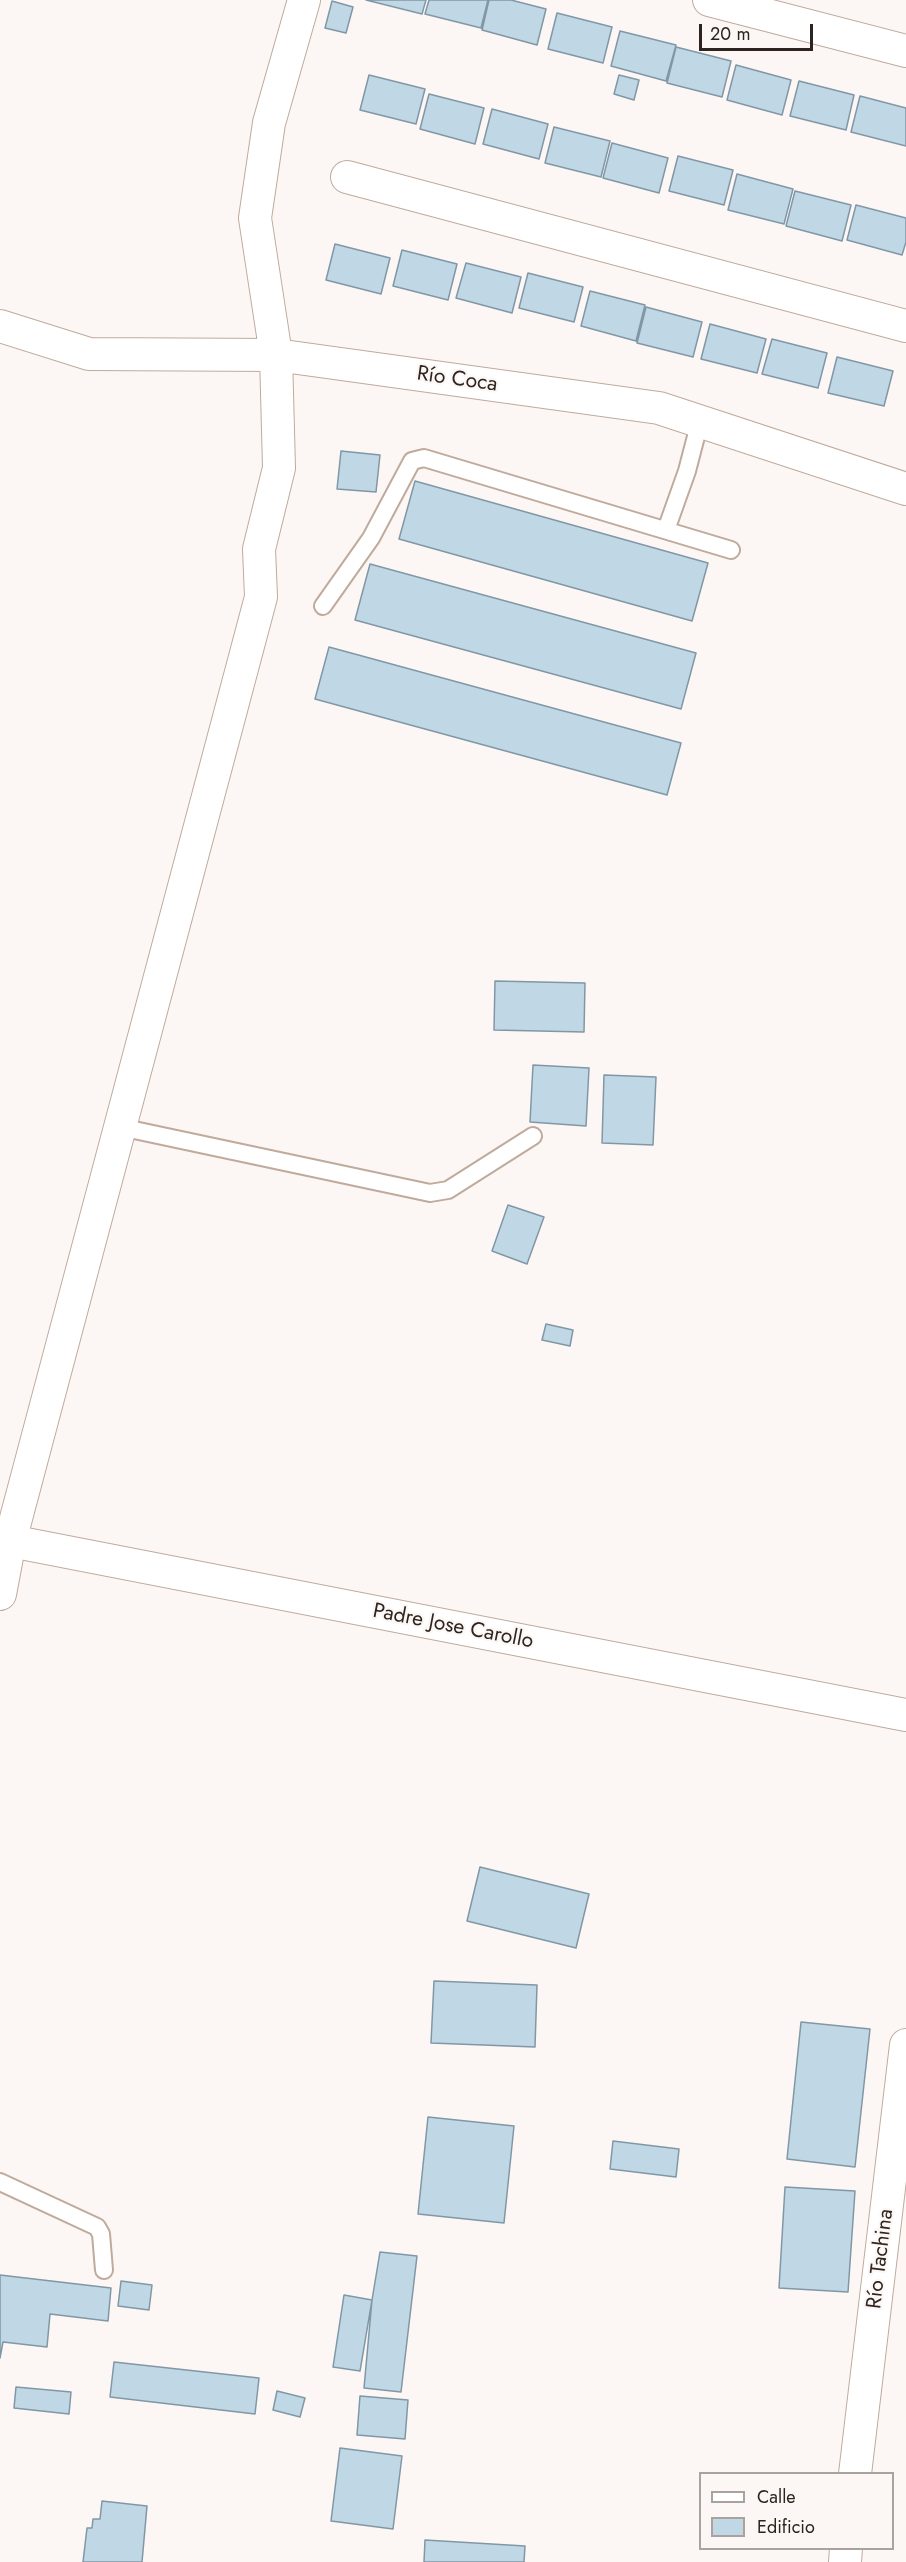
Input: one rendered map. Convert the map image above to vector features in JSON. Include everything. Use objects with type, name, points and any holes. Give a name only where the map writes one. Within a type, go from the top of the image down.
[{"type":"street","points":[[0,1594],[5,1540],[120,1127],[261,597],[259,549],[279,468],[276,355],[255,218],[269,123],[304,0]]},
{"type":"street","points":[[709,0],[906,51]]},
{"type":"street","points":[[347,177],[906,326]]},
{"type":"street","name":"Río Coca","points":[[0,326],[89,354],[276,355],[659,408],[906,489]]},
{"type":"street","name":"Padre Jose Carollo","points":[[5,1540],[906,1715]]},
{"type":"street","name":"Río Tachina","points":[[855,2472],[906,2045]]},
{"type":"lane","points":[[666,530],[687,471],[700,421]]},
{"type":"lane","points":[[322,606],[371,538],[412,460],[417,458],[731,550]]},
{"type":"lane","points":[[120,1127],[430,1193],[448,1190],[532,1136]]},
{"type":"lane","points":[[0,2182],[97,2227],[101,2234],[104,2270]]},
{"type":"building","points":[[366,0],[426,0],[422,14]]},
{"type":"building","points":[[429,0],[488,0],[481,28],[425,14]]},
{"type":"building","points":[[489,0],[511,0],[546,9],[537,45],[482,30]]},
{"type":"building","points":[[332,1],[353,7],[346,33],[325,28]]},
{"type":"building","points":[[557,13],[612,27],[603,63],[548,49]]},
{"type":"building","points":[[620,31],[676,45],[666,81],[611,66]]},
{"type":"building","points":[[676,47],[731,61],[722,97],[667,83]]},
{"type":"building","points":[[736,65],[791,80],[782,115],[727,100]]},
{"type":"building","points":[[369,75],[425,89],[416,124],[360,110]]},
{"type":"building","points":[[619,75],[639,80],[634,100],[614,94]]},
{"type":"building","points":[[799,81],[854,95],[846,130],[790,116]]},
{"type":"building","points":[[429,94],[484,108],[475,144],[420,129]]},
{"type":"building","points":[[860,96],[906,108],[906,146],[851,132]]},
{"type":"building","points":[[492,109],[548,124],[539,159],[483,144]]},
{"type":"building","points":[[554,127],[610,141],[601,177],[545,163]]},
{"type":"building","points":[[612,143],[668,158],[659,193],[603,178]]},
{"type":"building","points":[[678,156],[733,170],[724,205],[669,191]]},
{"type":"building","points":[[737,174],[793,189],[784,224],[728,210]]},
{"type":"building","points":[[795,191],[851,205],[842,241],[786,226]]},
{"type":"building","points":[[856,205],[906,218],[906,242],[902,255],[847,240]]},
{"type":"building","points":[[335,244],[390,258],[381,294],[326,280]]},
{"type":"building","points":[[402,250],[457,264],[448,300],[393,286]]},
{"type":"building","points":[[466,263],[521,277],[512,313],[456,298]]},
{"type":"building","points":[[528,273],[583,287],[574,322],[519,308]]},
{"type":"building","points":[[590,291],[645,305],[636,341],[581,326]]},
{"type":"building","points":[[646,307],[702,322],[693,357],[637,343]]},
{"type":"building","points":[[710,324],[766,339],[757,373],[701,359]]},
{"type":"building","points":[[772,339],[827,353],[818,388],[762,374]]},
{"type":"building","points":[[837,357],[893,371],[884,406],[828,393]]},
{"type":"building","points":[[341,451],[380,455],[376,492],[337,489]]},
{"type":"building","points":[[415,481],[708,563],[692,621],[399,539]]},
{"type":"building","points":[[370,564],[696,653],[681,709],[355,620]]},
{"type":"building","points":[[329,647],[681,743],[667,795],[315,699]]},
{"type":"building","points":[[495,981],[585,983],[584,1032],[494,1030]]},
{"type":"building","points":[[533,1065],[589,1068],[586,1126],[530,1122]]},
{"type":"building","points":[[604,1075],[656,1077],[653,1145],[602,1143]]},
{"type":"building","points":[[508,1205],[544,1217],[527,1264],[492,1251]]},
{"type":"building","points":[[546,1324],[573,1330],[570,1346],[542,1340]]},
{"type":"building","points":[[480,1867],[589,1894],[576,1948],[467,1921]]},
{"type":"building","points":[[434,1981],[537,1985],[535,2047],[431,2043]]},
{"type":"building","points":[[801,2022],[870,2029],[855,2167],[787,2159]]},
{"type":"building","points":[[428,2117],[514,2126],[504,2223],[418,2214]]},
{"type":"building","points":[[613,2141],[679,2149],[676,2177],[610,2169]]},
{"type":"building","points":[[785,2187],[855,2191],[848,2292],[779,2288]]},
{"type":"building","points":[[380,2252],[417,2256],[401,2392],[364,2388],[372,2300]]},
{"type":"building","points":[[0,2275],[111,2288],[108,2321],[50,2314],[47,2347],[3,2342],[0,2358]]},
{"type":"building","points":[[121,2281],[152,2285],[149,2310],[118,2306]]},
{"type":"building","points":[[344,2295],[372,2300],[360,2371],[333,2367]]},
{"type":"building","points":[[114,2362],[259,2378],[255,2414],[110,2397]]},
{"type":"building","points":[[16,2387],[71,2392],[69,2414],[14,2408]]},
{"type":"building","points":[[277,2391],[305,2398],[300,2417],[273,2410]]},
{"type":"building","points":[[360,2396],[408,2400],[405,2439],[357,2435]]},
{"type":"building","points":[[340,2448],[402,2456],[393,2529],[331,2521]]},
{"type":"building","points":[[102,2501],[147,2506],[142,2562],[83,2562],[87,2528],[92,2528],[93,2519],[100,2519]]},
{"type":"building","points":[[425,2540],[525,2546],[524,2562],[424,2562]]}]
